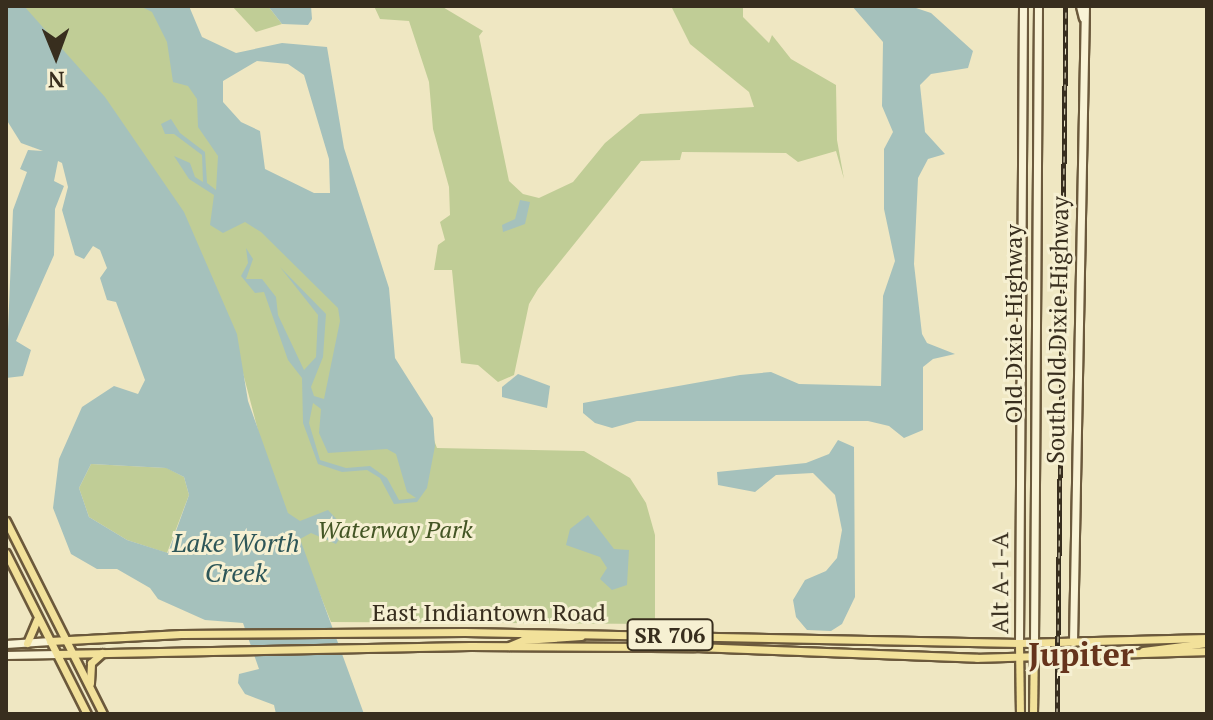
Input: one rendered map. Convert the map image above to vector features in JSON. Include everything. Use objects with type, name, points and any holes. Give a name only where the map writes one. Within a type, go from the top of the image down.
[{"type":"main road","name":"Old Dixie Highway","points":[[1020,451],[1023,6]]},
{"type":"main road","name":"Old Dixie Highway","points":[[1034,643],[1038,6]]},
{"type":"main road","name":"South Old Dixie Highway","points":[[1073,642],[1083,6]]},
{"type":"main road","points":[[1020,451],[1035,431]]},
{"type":"main road","name":"Alt A-1-A","points":[[1020,451],[1020,714]]},
{"type":"main road","points":[[6,521],[103,714]]},
{"type":"main road","points":[[6,553],[87,714]]},
{"type":"main road","points":[[27,643],[38,617]]},
{"type":"main road","name":"East Indiantown Road","points":[[6,644],[147,635],[465,632],[1019,643]]},
{"type":"main road","points":[[509,646],[523,640],[565,640],[586,633]]},
{"type":"main road","points":[[875,641],[875,656]]},
{"type":"main road","points":[[1138,654],[1207,641]]},
{"type":"main road","name":"SR 706","points":[[1019,643],[1207,641]]},
{"type":"main road","name":"Alt A-1-A","points":[[1033,714],[1034,643]]},
{"type":"main road","name":"East Indiantown Road","points":[[6,655],[147,650],[509,646],[695,647],[875,656],[1019,658]]},
{"type":"main road","name":"SR 706","points":[[1019,658],[1207,651]]},
{"type":"main road","points":[[89,685],[91,663],[104,652]]},
{"type":"green space","name":"Waterway Park","points":[[22,6],[145,6],[158,12],[419,402],[437,448],[584,451],[630,478],[646,503],[655,535],[655,624],[331,622],[265,457],[234,339]]},
{"type":"green space","points":[[232,6],[268,6],[282,24],[256,32]]},
{"type":"green space","points":[[374,6],[441,6],[483,31],[479,36],[509,181],[523,194],[539,198],[573,182],[605,143],[640,114],[754,107],[749,92],[690,44],[671,6],[743,6],[743,17],[769,43],[772,35],[791,59],[836,85],[837,140],[844,179],[836,151],[798,162],[786,153],[682,152],[680,160],[641,161],[538,289],[529,304],[514,375],[498,382],[478,365],[461,363],[452,270],[434,270],[438,245],[445,240],[440,222],[450,215],[449,187],[433,129],[429,82],[409,21],[380,19]]},
{"type":"green space","points":[[91,464],[167,468],[184,477],[189,495],[167,553],[127,540],[89,517],[79,488]]},
{"type":"water","name":"Lake Worth Creek","points":[[6,6],[24,6],[105,97],[184,212],[237,334],[248,401],[288,513],[300,521],[328,510],[346,529],[336,544],[311,533],[300,539],[364,714],[276,714],[274,705],[245,694],[238,683],[239,674],[259,669],[243,623],[205,620],[158,599],[150,588],[117,569],[97,569],[71,554],[53,508],[59,459],[82,407],[114,386],[138,394],[145,380],[116,302],[107,300],[100,278],[107,268],[100,250],[93,246],[84,259],[75,255],[62,210],[68,187],[62,163],[58,161],[54,181],[64,186],[55,209],[54,255],[16,341],[31,350],[23,376],[6,378],[13,210],[27,172],[20,169],[28,150],[43,151],[21,143],[6,119]],"holes":[[[91,464],[166,468],[184,477],[189,495],[168,553],[127,540],[89,517],[79,488]]]},
{"type":"water","points":[[140,6],[189,6],[202,37],[236,53],[282,43],[327,47],[344,148],[389,288],[395,358],[433,418],[435,446],[427,488],[417,502],[394,504],[380,478],[367,470],[342,472],[318,464],[303,423],[302,378],[288,360],[264,292],[255,293],[241,276],[248,263],[246,248],[253,259],[246,279],[262,279],[276,297],[278,315],[304,370],[316,357],[318,315],[280,267],[326,314],[323,357],[311,387],[314,396],[324,399],[340,321],[338,308],[261,232],[245,222],[223,233],[210,225],[214,195],[189,179],[174,156],[190,163],[195,177],[203,182],[202,155],[174,134],[165,134],[161,124],[171,119],[180,133],[205,152],[207,183],[216,190],[218,156],[198,127],[197,99],[188,86],[173,82],[167,42],[152,12]],"holes":[[[257,61],[288,64],[304,75],[329,159],[330,193],[314,193],[265,169],[260,131],[241,122],[223,102],[223,81]],[[313,403],[321,409],[319,433],[328,453],[387,449],[396,454],[407,492],[416,498],[399,500],[387,478],[370,466],[346,468],[320,460],[309,423]]]},
{"type":"water","points":[[268,6],[311,6],[312,19],[308,25],[282,24]]},
{"type":"water","points":[[852,6],[910,6],[931,13],[973,51],[968,68],[931,74],[920,85],[925,132],[945,154],[928,159],[918,178],[914,264],[922,334],[927,343],[955,354],[933,359],[923,367],[923,430],[904,438],[889,426],[868,421],[637,421],[612,428],[595,423],[583,413],[583,403],[740,375],[771,372],[799,384],[881,386],[883,296],[895,261],[884,209],[884,149],[893,132],[882,106],[883,42]]},
{"type":"water","points":[[520,200],[530,202],[525,224],[503,232],[502,225],[515,219]]},
{"type":"water","points":[[518,374],[550,386],[547,408],[502,397],[502,387]]},
{"type":"water","points":[[838,440],[854,447],[855,597],[842,624],[831,631],[807,630],[796,617],[793,600],[805,580],[826,571],[837,558],[842,530],[835,495],[813,473],[776,475],[755,492],[718,485],[717,472],[806,463],[829,454]]},
{"type":"water","points":[[588,515],[614,549],[629,550],[627,585],[612,590],[600,579],[607,568],[600,557],[566,545],[570,529]]},
{"type":"railway","points":[[1057,714],[1066,6]]},
{"type":"district","name":"Jupiter","points":[[1081,654]]}]
